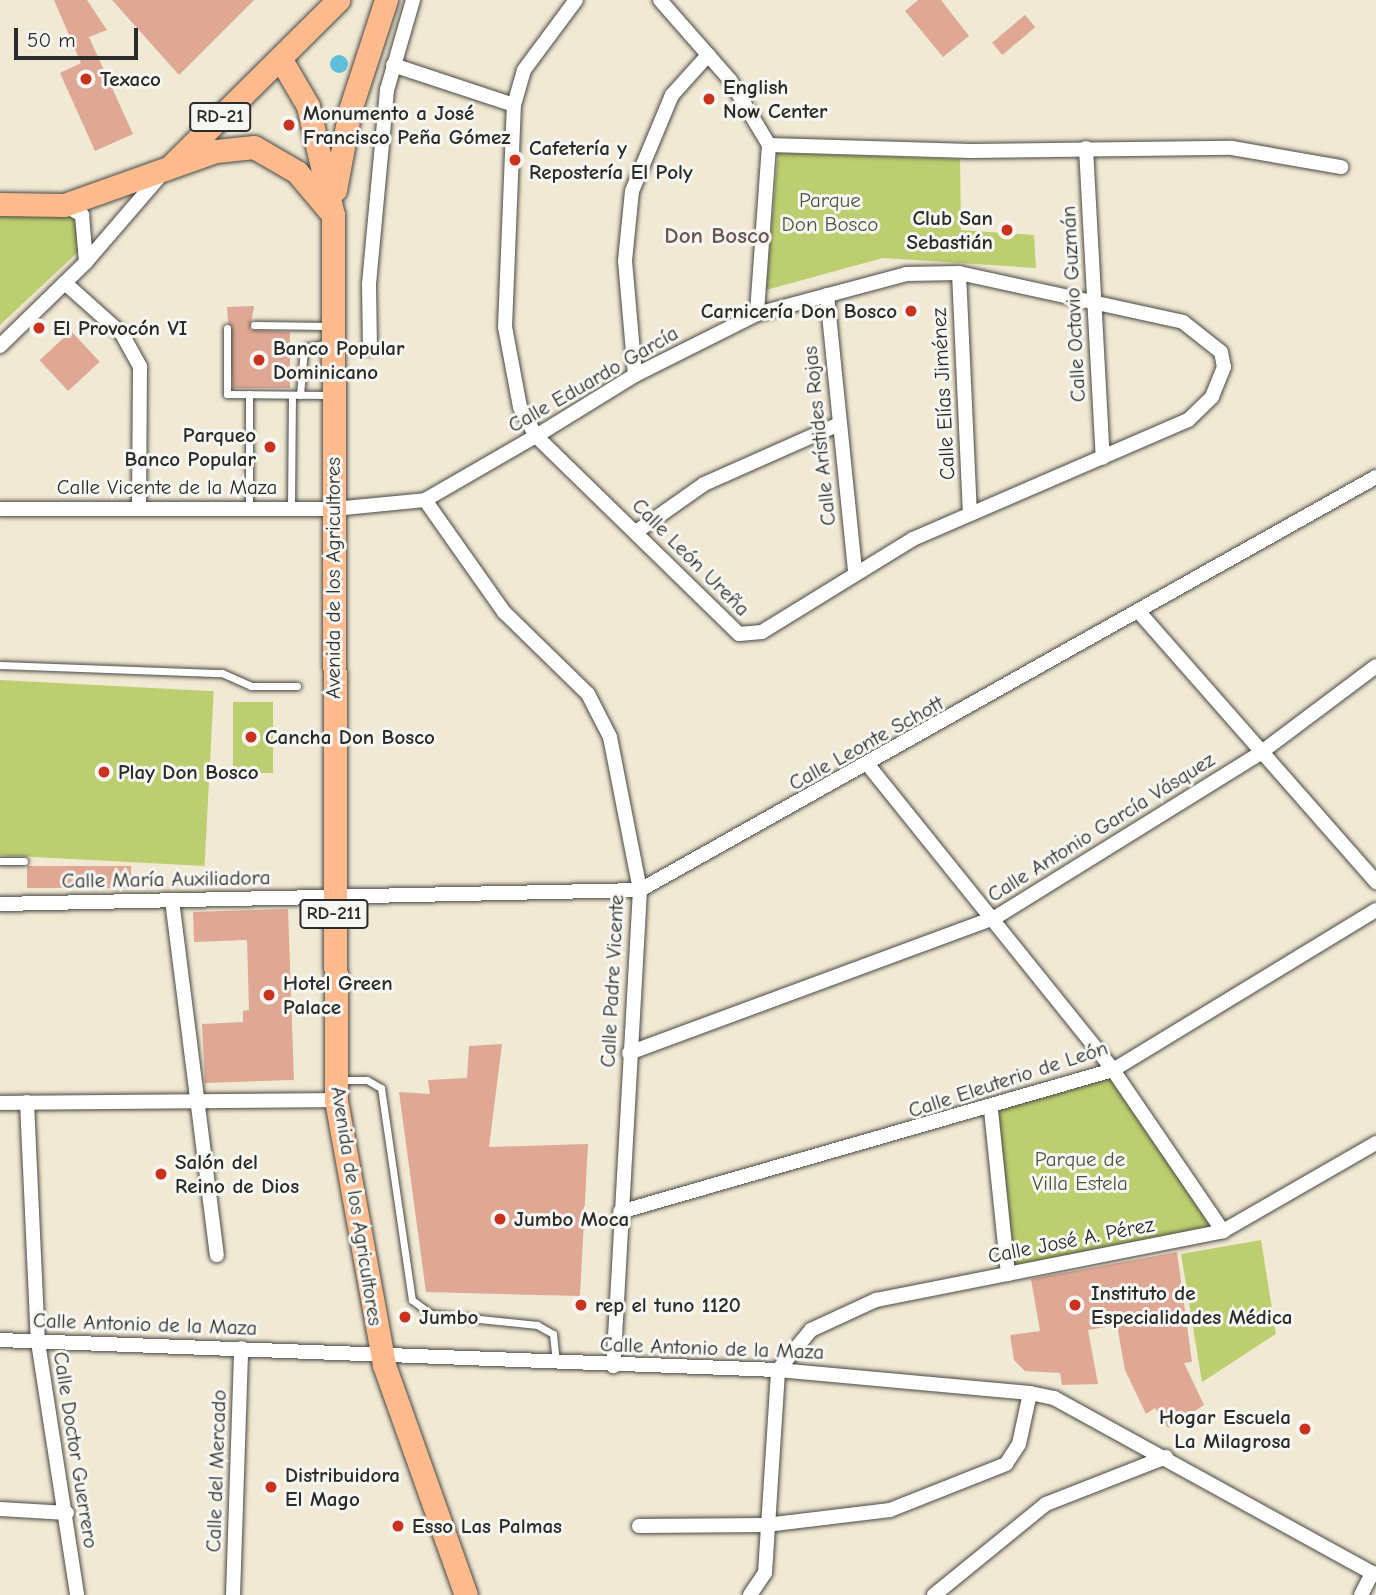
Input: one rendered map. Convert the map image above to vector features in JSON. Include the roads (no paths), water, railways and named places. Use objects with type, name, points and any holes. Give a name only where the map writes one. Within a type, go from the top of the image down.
[{"type":"main road","name":"RD-21","points":[[0,204],[64,205],[160,176],[338,0]]},
{"type":"main road","points":[[333,211],[351,110],[386,0]]},
{"type":"main road","name":"Avenida de los Agricultores","points":[[280,58],[308,106],[333,211],[336,1090],[381,1352],[467,1595]]},
{"type":"main road","points":[[160,176],[216,151],[254,147],[297,172],[333,211]]},
{"type":"street","points":[[370,348],[377,177],[393,65],[413,0]]},
{"type":"street","name":"Calle León Ureña","points":[[576,0],[524,70],[514,105],[505,327],[520,407],[536,436],[636,532],[729,627],[750,637],[855,571],[970,514],[1188,420],[1212,397],[1224,366]]},
{"type":"street","points":[[660,0],[708,55],[769,145],[757,314]]},
{"type":"street","points":[[635,375],[625,261],[632,191],[672,95],[708,55]]},
{"type":"street","points":[[393,65],[514,105]]},
{"type":"street","points":[[769,145],[1232,148],[1341,167]]},
{"type":"street","name":"Calle Octavio Guzmán","points":[[1086,148],[1092,300],[1103,458]]},
{"type":"street","points":[[0,346],[86,262],[160,176]]},
{"type":"street","points":[[64,205],[82,215],[86,262]]},
{"type":"street","name":"Calle Eduardo García","points":[[334,509],[425,500],[635,375],[757,314],[906,274],[959,273],[1092,300],[1200,330],[1213,341],[1224,366]]},
{"type":"street","name":"Calle Elías Jiménez","points":[[959,273],[970,514]]},
{"type":"street","points":[[65,283],[122,334],[140,366],[139,506]]},
{"type":"street","name":"Calle Arístides Rojas","points":[[827,295],[837,425],[855,571]]},
{"type":"street","points":[[636,532],[704,484],[837,425]]},
{"type":"street","name":"Calle Leonte Schott","points":[[334,895],[640,890],[869,766],[1376,477]]},
{"type":"street","name":"Calle Padre Vicente","points":[[425,500],[504,612],[604,715],[640,890],[613,1366]]},
{"type":"street","name":"Calle Vicente de la Maza","points":[[0,509],[139,506],[334,509]]},
{"type":"street","points":[[1138,611],[1259,754],[1376,882]]},
{"type":"street","name":"Calle Antonio García Vásquez","points":[[629,1054],[996,917],[1259,754],[1376,666]]},
{"type":"street","points":[[869,766],[996,917],[1113,1070],[1223,1231]]},
{"type":"street","name":"Calle María Auxiliadora","points":[[0,904],[334,895]]},
{"type":"street","points":[[173,900],[217,1255]]},
{"type":"street","name":"Calle Eleuterio de León","points":[[620,1212],[991,1110],[1113,1070],[1376,910]]},
{"type":"street","points":[[0,1103],[199,1102],[336,1090]]},
{"type":"street","name":"Calle Doctor Guerrero","points":[[27,1102],[38,1342],[67,1513],[77,1595]]},
{"type":"street","points":[[991,1110],[1008,1274]]},
{"type":"street","name":"Calle José A. Pérez","points":[[778,1370],[802,1337],[852,1309],[1008,1274],[1223,1231],[1376,1143]]},
{"type":"street","name":"Calle Antonio de la Maza","points":[[0,1340],[381,1352],[613,1366],[778,1370],[1030,1393],[1055,1398],[1374,1574]]},
{"type":"street","name":"Calle del Mercado","points":[[233,1595],[241,1348]]},
{"type":"street","points":[[750,1595],[765,1573],[778,1370]]},
{"type":"street","points":[[639,1526],[766,1525],[890,1510],[996,1470],[1019,1444],[1030,1393]]},
{"type":"street","points":[[933,1595],[1064,1493],[1166,1457]]},
{"type":"street","points":[[0,1509],[67,1513]]},
{"type":"street","points":[[1361,1595],[1374,1574]]},
{"type":"lane","points":[[254,326],[333,335]]},
{"type":"lane","points":[[227,328],[224,390],[249,394],[333,396]]},
{"type":"lane","points":[[291,508],[296,395],[304,348],[333,335]]},
{"type":"lane","points":[[248,507],[249,394]]},
{"type":"lane","points":[[0,665],[222,673],[251,686],[297,686]]},
{"type":"lane","points":[[0,861],[24,861]]},
{"type":"lane","points":[[336,1090],[367,1080],[381,1088],[407,1288],[419,1310],[537,1325],[553,1334],[556,1362]]},
{"type":"water","points":[[339,55],[345,58],[348,64],[345,70],[339,73],[333,70],[330,64],[333,58]]},
{"type":"place","name":"Texaco","points":[[86,79]]},
{"type":"place","name":"English Now Center","points":[[709,99]]},
{"type":"place","name":"Monumento a José Francisco Peña Gómez","points":[[289,125]]},
{"type":"place","name":"Cafetería y Repostería El Poly","points":[[515,160]]},
{"type":"place","name":"Club San Sebastián","points":[[1007,230]]},
{"type":"place","name":"Carnicería Don Bosco","points":[[911,311]]},
{"type":"place","name":"El Provocón VI","points":[[39,328]]},
{"type":"place","name":"Banco Popular Dominicano","points":[[259,360]]},
{"type":"place","name":"Parqueo Banco Popular","points":[[270,447]]},
{"type":"place","name":"Cancha Don Bosco","points":[[251,737]]},
{"type":"place","name":"Play Don Bosco","points":[[104,772]]},
{"type":"place","name":"Hotel Green Palace","points":[[269,995]]},
{"type":"place","name":"Salón del Reino de Dios","points":[[161,1174]]},
{"type":"place","name":"Jumbo Moca","points":[[500,1219]]},
{"type":"place","name":"rep el tuno 1120","points":[[581,1305]]},
{"type":"place","name":"Instituto de Especialidades Médica","points":[[1075,1305]]},
{"type":"place","name":"Jumbo","points":[[405,1317]]},
{"type":"place","name":"Hogar Escuela La Milagrosa","points":[[1305,1429]]},
{"type":"place","name":"Distribuidora El Mago","points":[[271,1487]]},
{"type":"place","name":"Esso Las Palmas","points":[[398,1526]]},
{"type":"district","name":"Don Bosco","points":[[717,236]]},
{"type":"park label","name":"Parque Don Bosco","points":[[830,212]]},
{"type":"park label","name":"Parque de Villa Estela","points":[[1080,1171]]}]
